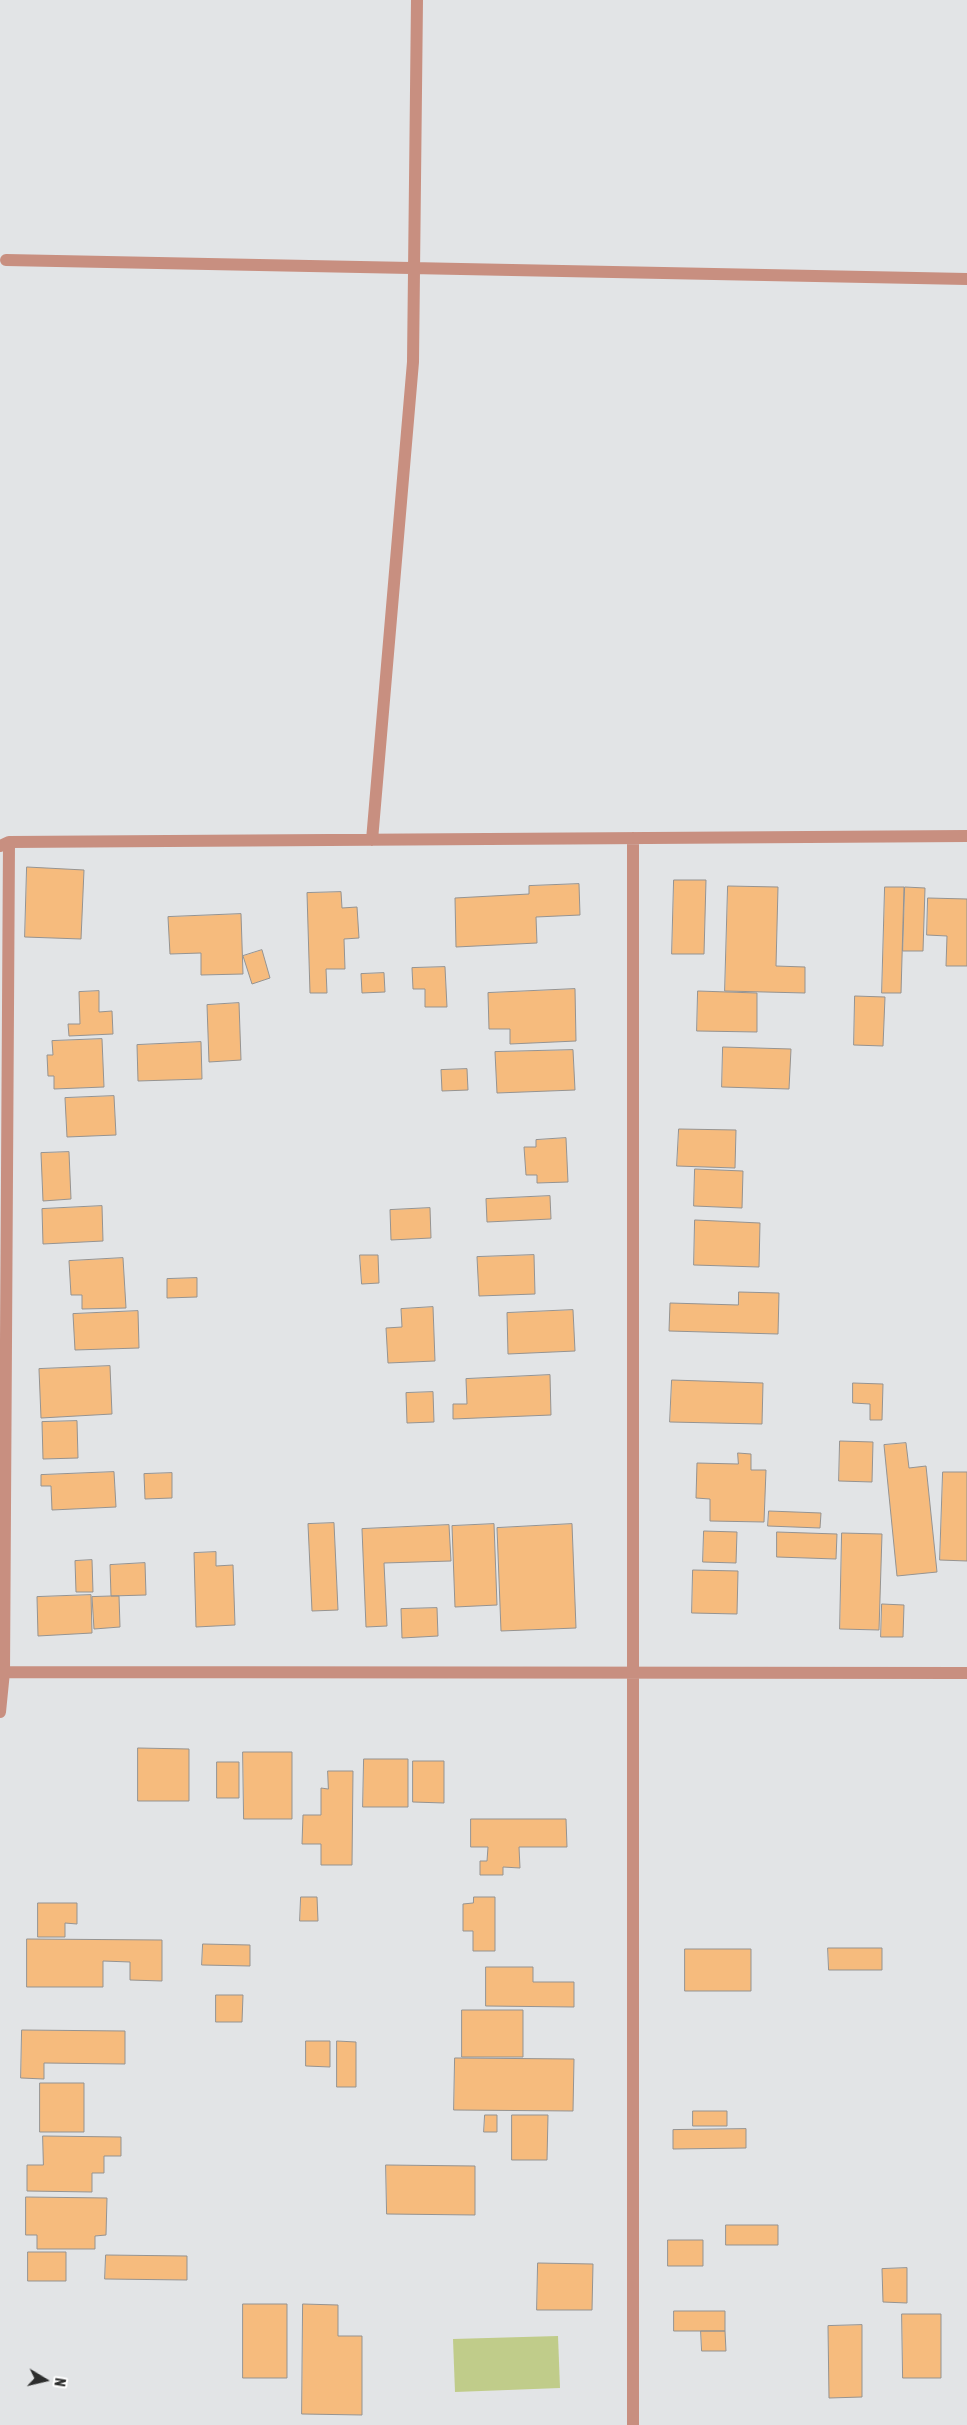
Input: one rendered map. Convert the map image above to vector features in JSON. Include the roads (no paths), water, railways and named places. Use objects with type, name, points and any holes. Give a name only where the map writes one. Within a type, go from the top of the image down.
[{"type":"street","points":[[372,840],[413,362],[417,0]]},
{"type":"street","points":[[6,260],[967,280]]},
{"type":"street","points":[[0,1712],[4,1672],[4,844],[967,836]]},
{"type":"street","points":[[633,838],[633,2425]]},
{"type":"street","points":[[4,1672],[967,1673]]}]
